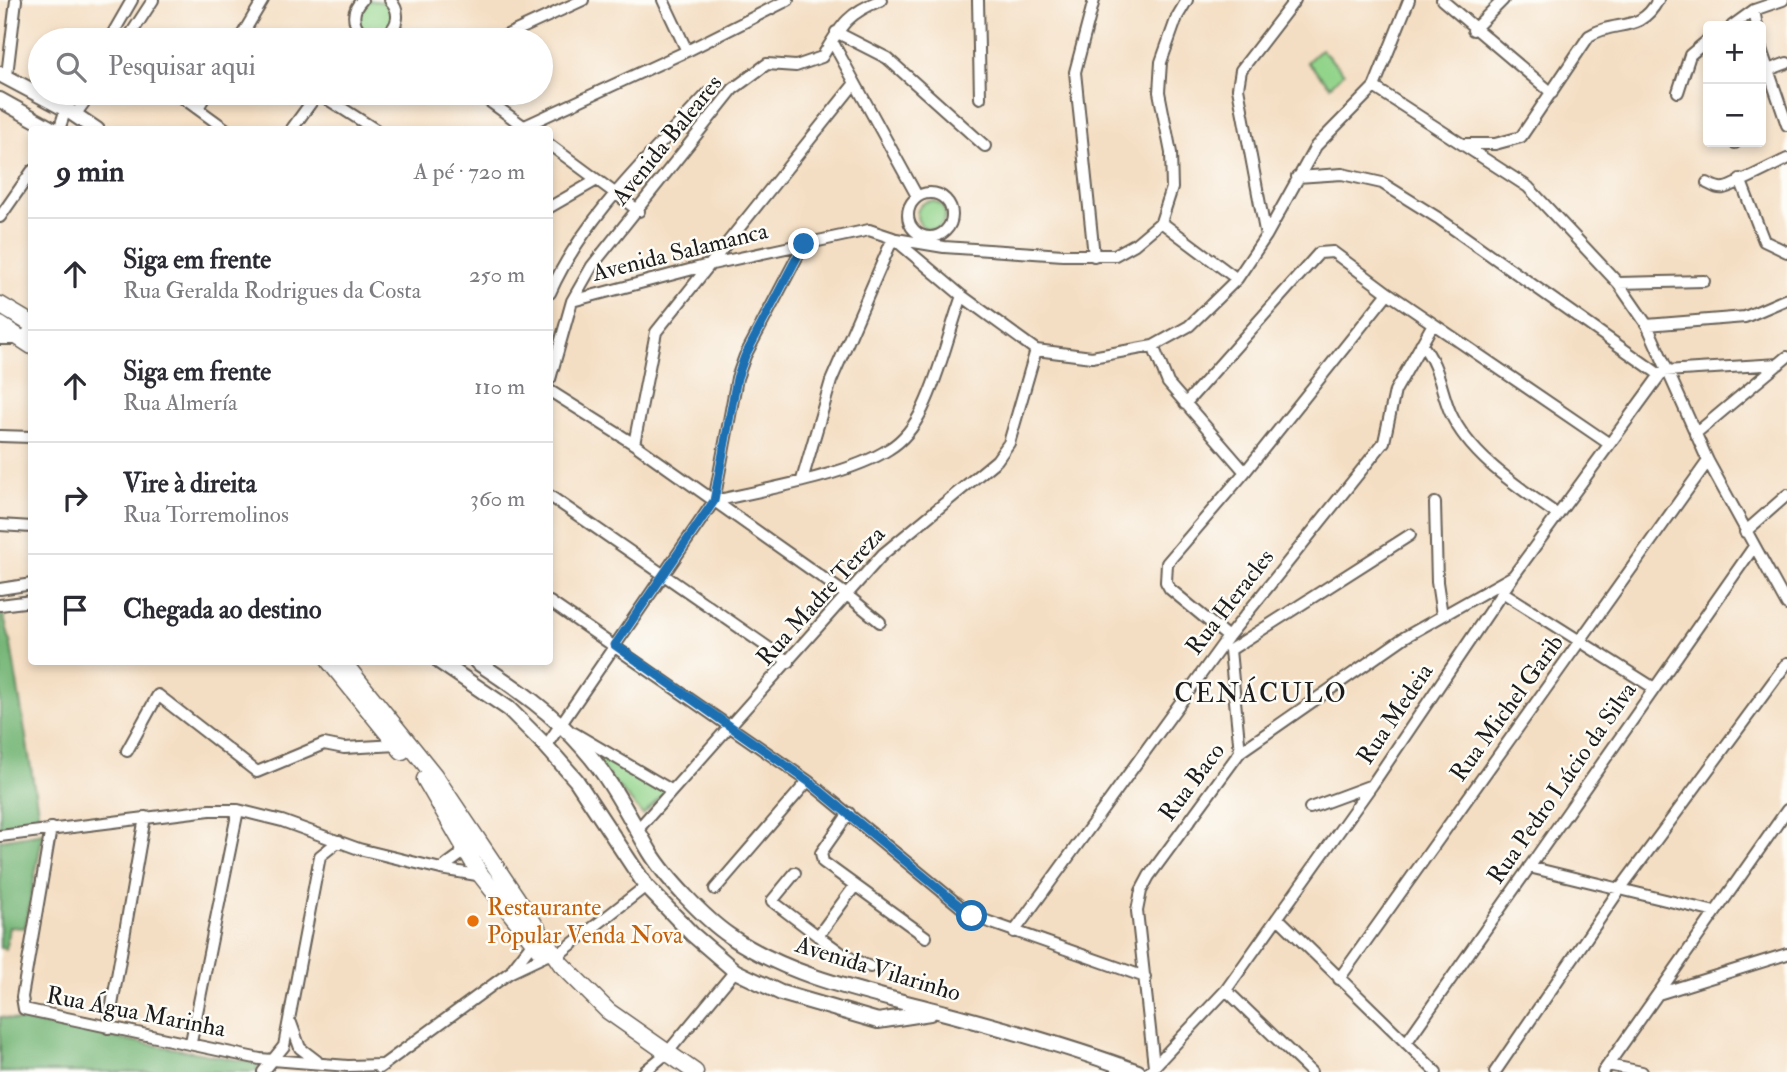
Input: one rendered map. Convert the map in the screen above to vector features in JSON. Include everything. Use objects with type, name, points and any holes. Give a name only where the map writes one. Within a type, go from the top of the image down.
[{"type":"highway","points":[[0,305],[28,333]]},
{"type":"highway","points":[[0,325],[28,334]]},
{"type":"highway","points":[[332,665],[428,782],[480,874],[554,958],[608,1011],[695,1072]]},
{"type":"highway","points":[[345,665],[434,775],[519,899],[537,938]]},
{"type":"main road","points":[[3,74],[28,88]]},
{"type":"main road","points":[[0,100],[49,126]]},
{"type":"main road","points":[[58,105],[91,126]]},
{"type":"main road","name":"Avenida Vilarinho","points":[[444,665],[509,709],[546,746],[576,780],[646,886],[692,934],[735,971],[781,993],[878,1021],[942,1012]]},
{"type":"main road","name":"Avenida Vilarinho","points":[[482,665],[522,692],[585,749],[638,828],[652,854],[689,897],[728,935],[768,959],[850,988],[1050,1041],[1138,1072]]},
{"type":"main road","points":[[594,811],[611,830],[638,828]]},
{"type":"main road","points":[[646,886],[652,854]]},
{"type":"main road","points":[[1100,1058],[1112,1072]]},
{"type":"street","points":[[3,74],[16,0]]},
{"type":"street","points":[[135,28],[153,0]]},
{"type":"street","points":[[246,28],[263,0]]},
{"type":"street","points":[[357,28],[354,14],[362,0]]},
{"type":"street","points":[[390,0],[397,16],[394,28]]},
{"type":"street","points":[[522,28],[583,0]]},
{"type":"street","points":[[663,0],[687,51]]},
{"type":"street","points":[[757,0],[763,12]]},
{"type":"street","points":[[526,126],[687,51],[788,0]]},
{"type":"street","name":"Avenida Baleares","points":[[553,368],[572,301],[592,266],[639,211],[733,89],[767,64],[796,66],[813,63],[822,57],[844,21],[860,8],[881,0]]},
{"type":"street","points":[[978,0],[980,98]]},
{"type":"street","points":[[1094,0],[1075,72],[1094,256]]},
{"type":"street","points":[[1188,0],[1177,17],[1161,62],[1159,92],[1171,153],[1172,188],[1161,222],[1237,279]]},
{"type":"street","points":[[1266,236],[1238,88],[1241,70],[1251,54],[1295,0]]},
{"type":"street","points":[[893,238],[961,296],[1036,350],[1092,357],[1153,346],[1189,326],[1237,279],[1266,236],[1316,146],[1374,87],[1409,0]]},
{"type":"street","points":[[1441,0],[1473,30],[1552,93]]},
{"type":"street","points":[[1473,30],[1503,0]]},
{"type":"street","points":[[1463,144],[1494,145],[1521,136],[1590,36],[1602,28],[1641,21],[1652,11],[1658,0]]},
{"type":"street","points":[[1739,21],[1754,10],[1783,0]]},
{"type":"street","points":[[115,28],[129,1]]},
{"type":"street","points":[[1754,10],[1755,21]]},
{"type":"street","points":[[834,37],[855,83],[918,196]]},
{"type":"street","points":[[834,37],[887,58],[985,146]]},
{"type":"street","points":[[1678,92],[1690,55],[1703,44]]},
{"type":"street","points":[[1768,70],[1787,63]]},
{"type":"street","points":[[1766,64],[1787,125]]},
{"type":"street","points":[[634,444],[656,332],[855,83]]},
{"type":"street","points":[[1374,87],[1528,187],[1618,283],[1647,325],[1663,373],[1753,548],[1787,605]]},
{"type":"street","name":"Avenida Baleares","points":[[553,286],[565,260],[618,192],[709,92]]},
{"type":"street","points":[[71,105],[71,112]]},
{"type":"street","points":[[60,126],[78,105]]},
{"type":"street","points":[[195,105],[222,126]]},
{"type":"street","points":[[294,126],[309,105]]},
{"type":"street","points":[[337,105],[370,126]]},
{"type":"street","points":[[493,105],[519,126]]},
{"type":"street","points":[[553,147],[618,192],[639,211]]},
{"type":"street","points":[[1707,183],[1718,188],[1727,188],[1740,179],[1787,159]]},
{"type":"street","points":[[1297,177],[1342,174],[1382,183],[1438,218],[1663,373],[1783,360]]},
{"type":"street","points":[[0,216],[28,177]]},
{"type":"street","points":[[1740,179],[1764,241],[1787,252]]},
{"type":"street","points":[[553,205],[597,180]]},
{"type":"street","points":[[924,193],[939,194],[950,204],[950,226],[938,236],[924,236],[912,228],[908,215],[918,196],[924,193]]},
{"type":"street","name":"Avenida Salamanca","points":[[572,301],[712,264],[869,230],[893,238],[944,247],[1094,256],[1115,254],[1135,244],[1161,222]]},
{"type":"street","points":[[802,480],[831,381],[893,238],[912,228]]},
{"type":"street","points":[[938,236],[944,247]]},
{"type":"street","points":[[546,746],[662,573],[714,501],[737,378],[745,356],[804,244]]},
{"type":"street","points":[[1185,404],[1319,253],[1326,251],[1333,252],[1388,293],[1608,443]]},
{"type":"street","points":[[1618,283],[1704,281]]},
{"type":"street","points":[[1228,637],[1170,589],[1165,573],[1167,563],[1245,472],[1388,293]]},
{"type":"street","points":[[714,501],[802,480],[868,459],[890,449],[908,432],[923,407],[961,296]]},
{"type":"street","points":[[1647,325],[1745,317],[1787,299]]},
{"type":"street","name":"Rua Heracles","points":[[1014,932],[1226,648],[1228,637],[1384,442],[1395,391],[1433,324]]},
{"type":"street","points":[[0,339],[28,334]]},
{"type":"street","points":[[1420,344],[1432,357],[1451,414],[1473,446],[1511,482],[1558,515]]},
{"type":"street","points":[[1153,346],[1168,383],[1245,472]]},
{"type":"street","name":"Rua Madre Tereza","points":[[638,828],[883,554],[997,460],[1009,443],[1036,350]]},
{"type":"street","points":[[1695,434],[1783,360]]},
{"type":"street","name":"Rua Medeia","points":[[1151,1069],[1226,990],[1372,785],[1514,575],[1608,443],[1663,373]]},
{"type":"street","points":[[553,393],[634,444],[847,595],[880,622]]},
{"type":"street","points":[[0,436],[28,437]]},
{"type":"street","name":"Rua Michel Garib","points":[[1339,979],[1708,461]]},
{"type":"street","points":[[1745,532],[1787,495]]},
{"type":"street","points":[[553,498],[789,662]]},
{"type":"street","points":[[1436,503],[1441,615]]},
{"type":"street","points":[[0,525],[28,527]]},
{"type":"street","points":[[1240,752],[1226,648],[1410,535]]},
{"type":"street","name":"Rua Pedro Lúcio da Silva","points":[[1405,1043],[1753,548]]},
{"type":"street","name":"Rua Baco","points":[[1151,1069],[1138,911],[1141,891],[1149,876],[1240,752],[1441,615],[1514,575]]},
{"type":"street","points":[[0,589],[28,585]]},
{"type":"street","points":[[1504,593],[1654,688]]},
{"type":"street","points":[[0,605],[28,602]]},
{"type":"street","points":[[553,604],[808,781],[972,916],[1145,977]]},
{"type":"street","points":[[1495,1072],[1620,889],[1787,663]]},
{"type":"street","points":[[127,751],[158,695],[257,772],[324,744],[344,748],[397,745]]},
{"type":"street","points":[[560,724],[671,790]]},
{"type":"street","points":[[715,888],[808,781]]},
{"type":"street","points":[[1310,808],[1372,785]]},
{"type":"street","points":[[0,836],[145,817],[210,810],[238,810],[441,869],[480,874],[519,899]]},
{"type":"street","points":[[191,1042],[238,810]]},
{"type":"street","points":[[1605,1069],[1787,810]]},
{"type":"street","points":[[849,813],[821,853],[823,862],[926,937]]},
{"type":"street","points":[[108,1028],[145,817]]},
{"type":"street","name":"Rua Água Marinha","points":[[51,828],[22,1004],[24,1009],[108,1028],[191,1042],[260,1059],[317,1061],[378,1069]]},
{"type":"street","points":[[262,1072],[284,1046],[320,856],[339,841]]},
{"type":"street","points":[[441,869],[460,855],[463,845]]},
{"type":"street","points":[[1529,867],[1715,912]]},
{"type":"street","points":[[795,873],[772,899],[773,905],[844,955],[870,967]]},
{"type":"street","points":[[509,973],[554,958],[646,886]]},
{"type":"street","points":[[818,936],[854,887]]},
{"type":"street","points":[[1278,918],[1436,1072]]},
{"type":"street","points":[[378,1069],[509,973],[537,938]]},
{"type":"street","points":[[1658,994],[1787,954]]},
{"type":"street","points":[[643,1072],[667,1052],[735,971]]},
{"type":"street","points":[[1226,990],[1311,1072]]},
{"type":"street","points":[[290,1020],[300,1048],[317,1061]]},
{"type":"street","points":[[1605,1069],[1642,1072]]},
{"type":"green space","points":[[365,0],[390,3],[395,25],[390,28],[362,28],[359,26],[358,8]]},
{"type":"green space","points":[[1321,49],[1344,73],[1330,86],[1307,62]]},
{"type":"green space","points":[[931,201],[941,205],[945,215],[941,225],[931,229],[921,225],[917,215],[921,205]]},
{"type":"green space","points":[[3,613],[11,645],[40,823],[0,829],[0,614]]},
{"type":"green space","points":[[570,732],[667,790],[643,815]]},
{"type":"green space","points":[[43,833],[25,928],[9,927],[6,949],[0,948],[0,840]]},
{"type":"green space","points":[[0,1017],[260,1064],[255,1072],[0,1072]]},
{"type":"place","name":"Restaurante Popular Venda Nova","points":[[473,921]]},
{"type":"district","name":"CENÁCULO","points":[[1261,694]]},
{"type":"route","points":[[804,244],[745,356],[737,378],[714,501],[615,645],[808,781],[972,916]]}]
